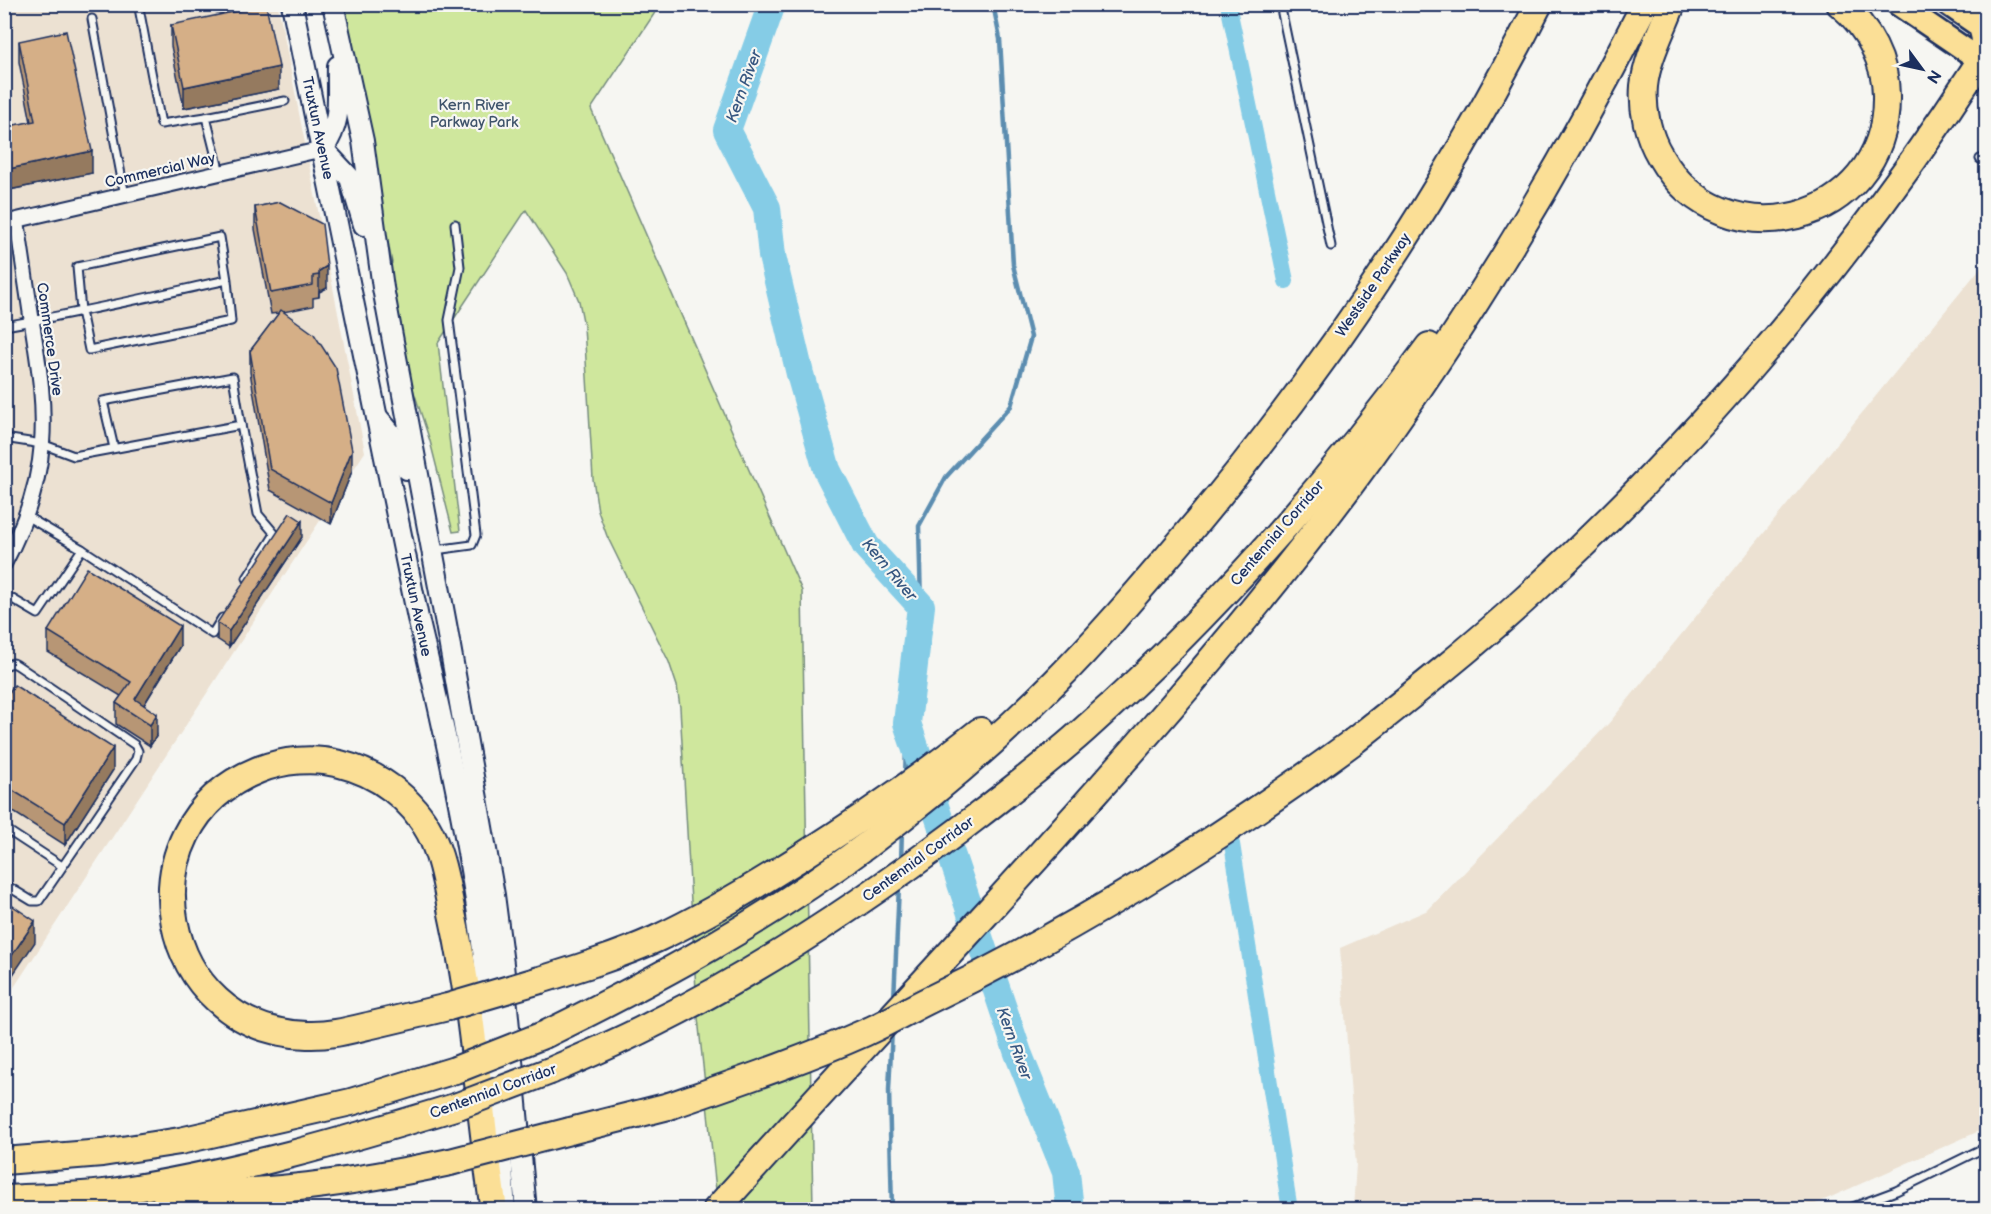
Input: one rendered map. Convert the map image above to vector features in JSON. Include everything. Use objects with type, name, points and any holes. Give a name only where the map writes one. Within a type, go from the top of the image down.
[{"type":"highway","points":[[716,1209],[1088,802],[1258,603],[1378,446],[1441,357],[1502,262],[1610,72],[1645,4]]},
{"type":"highway","points":[[1672,4],[1650,59],[1644,87],[1645,115],[1658,153],[1678,182],[1703,203],[1743,218],[1772,220],[1813,211],[1838,196],[1859,175],[1880,137],[1886,110],[1886,93],[1880,60],[1865,31],[1840,4]]},
{"type":"highway","points":[[116,1191],[199,1193],[271,1191],[377,1178],[450,1162],[669,1106],[770,1071],[867,1031],[1033,948],[1107,907],[1204,846],[1354,741],[1425,685],[1523,602],[1662,465],[1767,347],[1845,253],[1984,62],[1986,45],[1984,29],[1968,4]]},
{"type":"highway","name":"Westside Parkway","points":[[1078,652],[1178,545],[1250,456],[1354,314],[1452,162],[1538,6]]},
{"type":"highway","name":"Centennial Corridor","points":[[4,1199],[116,1191],[236,1167],[295,1153],[458,1106],[550,1071],[630,1036],[758,966],[873,892],[991,806],[1083,731],[1144,675],[1212,607],[1350,448],[1425,351],[1530,205],[1577,130]]},
{"type":"highway","points":[[494,1209],[480,1106],[473,1029],[459,942],[438,854],[429,832],[418,815],[400,795],[370,775],[344,765],[318,761],[282,763],[248,774],[225,789],[205,807],[194,821],[180,850],[172,883],[172,914],[179,944],[186,960],[196,976],[220,1003],[234,1013],[279,1032],[308,1035],[337,1033],[448,1007],[540,980],[609,958],[704,916],[905,789],[1078,652]]},
{"type":"highway","points":[[4,1161],[102,1153],[180,1141],[351,1102],[454,1070],[546,1034],[681,966],[781,905],[884,832],[980,753],[1032,704],[1078,652]]},
{"type":"main road","name":"Truxtun Avenue","points":[[292,4],[418,618],[442,720],[477,916],[486,975],[505,1209]]},
{"type":"main road","name":"Truxtun Avenue","points":[[333,4],[363,141],[383,288],[433,550],[494,895],[504,975],[526,1209]]},
{"type":"main road","points":[[1898,4],[1984,62]]},
{"type":"main road","points":[[1948,4],[1984,29]]},
{"type":"main road","points":[[338,30],[337,119],[333,135],[323,149],[350,178],[383,288]]},
{"type":"main road","points":[[376,416],[402,447],[421,537],[433,550]]},
{"type":"street","name":"Commercial Way","points":[[11,222],[323,149]]},
{"type":"street","name":"Commerce Drive","points":[[4,564],[26,516],[37,479],[42,444],[43,408],[32,321],[11,222]]},
{"type":"lane","points":[[1280,4],[1331,246]]},
{"type":"lane","points":[[140,8],[161,124],[285,101]]},
{"type":"lane","points":[[92,19],[125,196]]},
{"type":"lane","points":[[206,117],[220,173]]},
{"type":"lane","points":[[433,550],[472,545],[476,535],[449,320],[460,267],[455,224]]},
{"type":"lane","points":[[220,237],[226,280],[231,321],[89,350],[81,311],[77,267],[220,237]]},
{"type":"lane","points":[[4,326],[226,280]]},
{"type":"lane","points":[[114,448],[103,401],[233,377],[258,514],[275,534],[244,584]]},
{"type":"lane","points":[[4,438],[42,444],[74,456],[241,426]]},
{"type":"lane","points":[[26,516],[82,549],[212,634],[225,614]]},
{"type":"lane","points":[[4,594],[38,614],[82,549]]},
{"type":"lane","points":[[4,666],[13,663],[17,665],[135,745],[138,751],[136,759],[39,901],[36,902],[4,884]]},
{"type":"lane","points":[[4,828],[62,866]]},
{"type":"lane","points":[[1845,1209],[1896,1191],[1986,1147]]},
{"type":"shaded area","points":[[5,5],[278,5],[365,452],[5,1001]]},
{"type":"shaded area","points":[[1986,261],[1986,1128],[1804,1209],[1353,1209],[1356,1164],[1340,948],[1428,910],[1609,723]]},
{"type":"green space","name":"Kern River Parkway Park","points":[[343,5],[660,5],[591,109],[802,591],[813,1209],[718,1209],[697,1008],[677,686],[669,662],[607,536],[598,511],[593,479],[584,326],[579,301],[567,273],[526,210],[438,343],[460,531],[453,532],[430,441],[410,380],[388,264],[392,263]]},
{"type":"building","points":[[266,5],[279,67],[184,87],[171,25]]},
{"type":"building","points":[[66,31],[92,151],[4,170],[4,127],[35,121],[19,41]]},
{"type":"building","points":[[280,202],[322,224],[327,266],[319,271],[319,275],[313,276],[313,285],[271,293],[255,207]]},
{"type":"building","points":[[281,310],[314,334],[336,368],[352,450],[331,503],[270,469],[250,351]]},
{"type":"building","points":[[290,513],[302,521],[229,631],[217,623]]},
{"type":"building","points":[[87,568],[180,626],[135,699],[157,714],[150,725],[116,703],[131,682],[48,631]]},
{"type":"building","points":[[14,685],[113,748],[65,823],[4,785],[4,700]]},
{"type":"building","points":[[4,900],[35,921],[4,967]]},
{"type":"waterway","name":"Kern River","points":[[772,4],[727,130],[767,208],[772,256],[800,374],[827,470],[866,546],[921,606],[907,723],[1018,1053],[1066,1172],[1070,1210]]},
{"type":"waterway","points":[[921,606],[919,526],[946,477],[1011,406],[1031,337],[1013,265],[1000,39],[993,4]]},
{"type":"waterway","points":[[1228,4],[1286,281]]},
{"type":"waterway","points":[[905,775],[907,723]]},
{"type":"waterway","points":[[901,862],[902,829]]},
{"type":"waterway","points":[[1232,844],[1290,1210]]},
{"type":"waterway","points":[[894,1000],[899,885]]},
{"type":"waterway","points":[[892,1029],[889,1090],[892,1210]]}]
